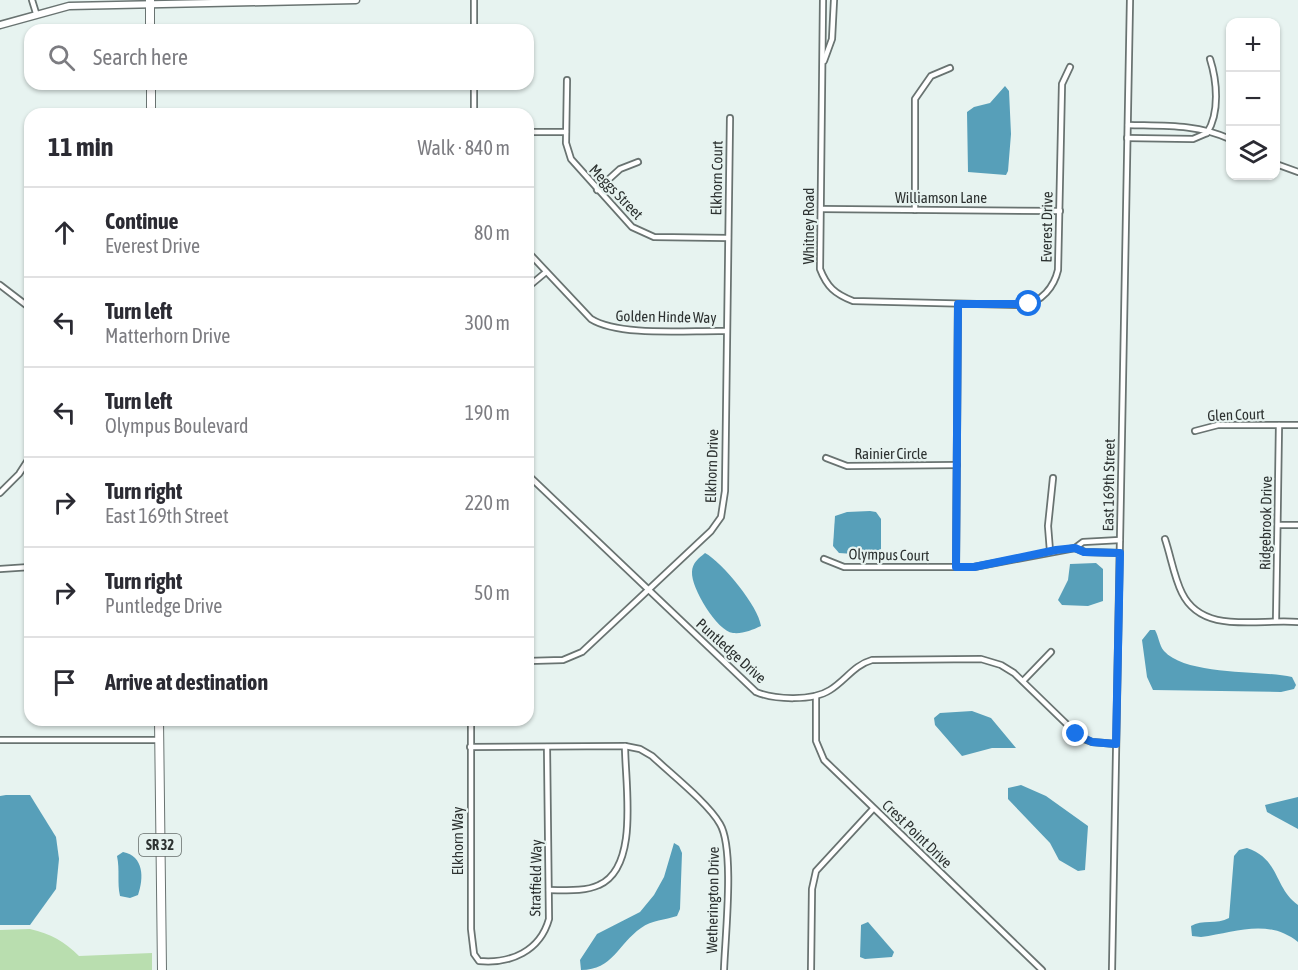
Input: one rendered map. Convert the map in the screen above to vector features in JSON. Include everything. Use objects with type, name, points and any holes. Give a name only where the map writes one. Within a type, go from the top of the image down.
[{"type":"main road","points":[[150,3],[150,24]]},
{"type":"main road","points":[[151,90],[152,108]]},
{"type":"main road","name":"SR 32","points":[[159,726],[162,970]]},
{"type":"street","points":[[32,0],[36,13]]},
{"type":"street","points":[[0,25],[36,13],[69,6],[356,0]]},
{"type":"street","points":[[474,0],[474,24]]},
{"type":"street","name":"Whitney Road","points":[[823,0],[820,268],[828,287],[838,295],[853,301],[958,304]]},
{"type":"street","name":"Whitney Road","points":[[822,66],[832,39],[834,0]]},
{"type":"street","name":"East 169th Street","points":[[1112,970],[1130,0]]},
{"type":"street","points":[[1127,138],[1193,139],[1207,133],[1213,116],[1216,91],[1210,59]]},
{"type":"street","name":"Everest Drive","points":[[958,304],[1023,305],[1044,296],[1056,279],[1060,211],[1062,84],[1070,67]]},
{"type":"street","points":[[915,210],[915,99],[931,76],[950,68]]},
{"type":"street","name":"Meggs Street","points":[[567,80],[566,132],[571,159],[632,227],[643,234],[659,237],[728,238]]},
{"type":"street","points":[[474,90],[474,108]]},
{"type":"street","name":"Elkhorn Court","points":[[728,238],[730,118]]},
{"type":"street","points":[[1128,125],[1194,126],[1207,133],[1226,137]]},
{"type":"street","points":[[534,132],[566,132]]},
{"type":"street","points":[[597,190],[620,169],[638,162]]},
{"type":"street","points":[[1280,167],[1298,172]]},
{"type":"street","name":"Williamson Lane","points":[[822,209],[1060,211]]},
{"type":"street","name":"Elkhorn Drive","points":[[534,661],[563,660],[576,656],[711,531],[723,510],[728,238]]},
{"type":"street","name":"Golden Hinde Way","points":[[534,259],[591,319],[609,329],[726,331]]},
{"type":"street","points":[[534,282],[546,272]]},
{"type":"street","points":[[0,285],[24,303]]},
{"type":"street","points":[[956,567],[958,304]]},
{"type":"street","name":"Glen Court","points":[[1195,431],[1218,425],[1298,425]]},
{"type":"street","name":"Ridgebrook Drive","points":[[1276,621],[1279,425]]},
{"type":"street","name":"Rainier Circle","points":[[826,458],[848,466],[957,465]]},
{"type":"street","points":[[0,493],[24,466]]},
{"type":"street","points":[[1050,551],[1048,526],[1053,478]]},
{"type":"street","name":"Puntledge Drive","points":[[534,481],[756,692],[769,696],[816,696]]},
{"type":"street","points":[[1278,525],[1298,525]]},
{"type":"street","points":[[1165,539],[1182,594],[1198,611],[1216,620],[1298,622]]},
{"type":"street","points":[[1120,540],[1083,542],[1075,548],[1084,552],[1120,553]]},
{"type":"street","name":"Olympus Court","points":[[824,560],[844,567],[974,567],[1075,548]]},
{"type":"street","points":[[0,568],[24,567]]},
{"type":"street","points":[[1023,681],[1051,652]]},
{"type":"street","points":[[816,696],[830,691],[859,665],[877,660],[981,659],[1001,665],[1023,681],[1081,738],[1092,742],[1116,744]]},
{"type":"street","name":"Crest Point Drive","points":[[816,696],[816,741],[820,755],[873,809],[1042,970]]},
{"type":"street","name":"Elkhorn Way","points":[[471,726],[471,929],[474,954],[479,961]]},
{"type":"street","points":[[0,740],[159,740]]},
{"type":"street","points":[[549,890],[598,886],[612,876],[620,865],[626,841],[625,746]]},
{"type":"street","name":"Wetherington Drive","points":[[470,747],[625,746],[640,749],[652,756],[715,816],[723,828],[727,853],[724,970]]},
{"type":"street","name":"Stratfield Way","points":[[479,961],[519,955],[536,945],[549,919],[547,747]]},
{"type":"street","points":[[810,970],[812,889],[816,871],[873,809]]},
{"type":"green space","points":[[30,929],[57,939],[79,956],[152,953],[152,970],[0,970],[0,930]]},
{"type":"water","points":[[1005,86],[1009,91],[1011,134],[1008,171],[1006,175],[968,172],[967,112],[974,107],[990,103]]},
{"type":"water","points":[[847,512],[876,512],[881,519],[881,549],[868,555],[839,553],[833,546],[835,516]]},
{"type":"water","points":[[705,553],[721,566],[739,586],[754,608],[761,626],[733,633],[720,625],[706,608],[696,588],[692,572],[696,561]]},
{"type":"water","points":[[1096,563],[1103,569],[1103,601],[1088,606],[1062,605],[1058,600],[1068,580],[1070,564]]},
{"type":"water","points":[[1150,630],[1155,630],[1164,651],[1189,665],[1292,677],[1296,685],[1294,689],[1281,692],[1153,690],[1147,677],[1142,640]]},
{"type":"water","points":[[972,711],[991,718],[1016,748],[992,748],[962,756],[935,725],[934,718],[940,713]]},
{"type":"water","points":[[1021,785],[1046,796],[1088,826],[1085,870],[1078,871],[1059,860],[1050,843],[1008,799],[1008,788]]},
{"type":"water","points":[[30,795],[56,837],[59,859],[56,889],[30,925],[0,925],[0,796]]},
{"type":"water","points":[[1298,797],[1298,829],[1267,812],[1265,805]]},
{"type":"water","points":[[674,843],[679,846],[682,853],[680,909],[677,916],[645,925],[601,966],[581,970],[580,960],[597,934],[640,912],[654,895],[664,877]]},
{"type":"water","points":[[1247,848],[1266,859],[1290,898],[1298,905],[1298,942],[1275,930],[1263,929],[1239,930],[1201,937],[1192,936],[1191,926],[1195,924],[1229,918],[1234,856],[1239,850]]},
{"type":"water","points":[[123,852],[135,858],[141,869],[138,895],[130,898],[120,896],[119,891],[117,856]]},
{"type":"water","points":[[868,922],[894,952],[892,957],[865,959],[860,957],[861,925]]},
{"type":"route","points":[[1029,304],[958,304],[956,567],[974,567],[1075,548],[1084,552],[1120,553],[1116,744],[1086,741],[1076,734]]}]
